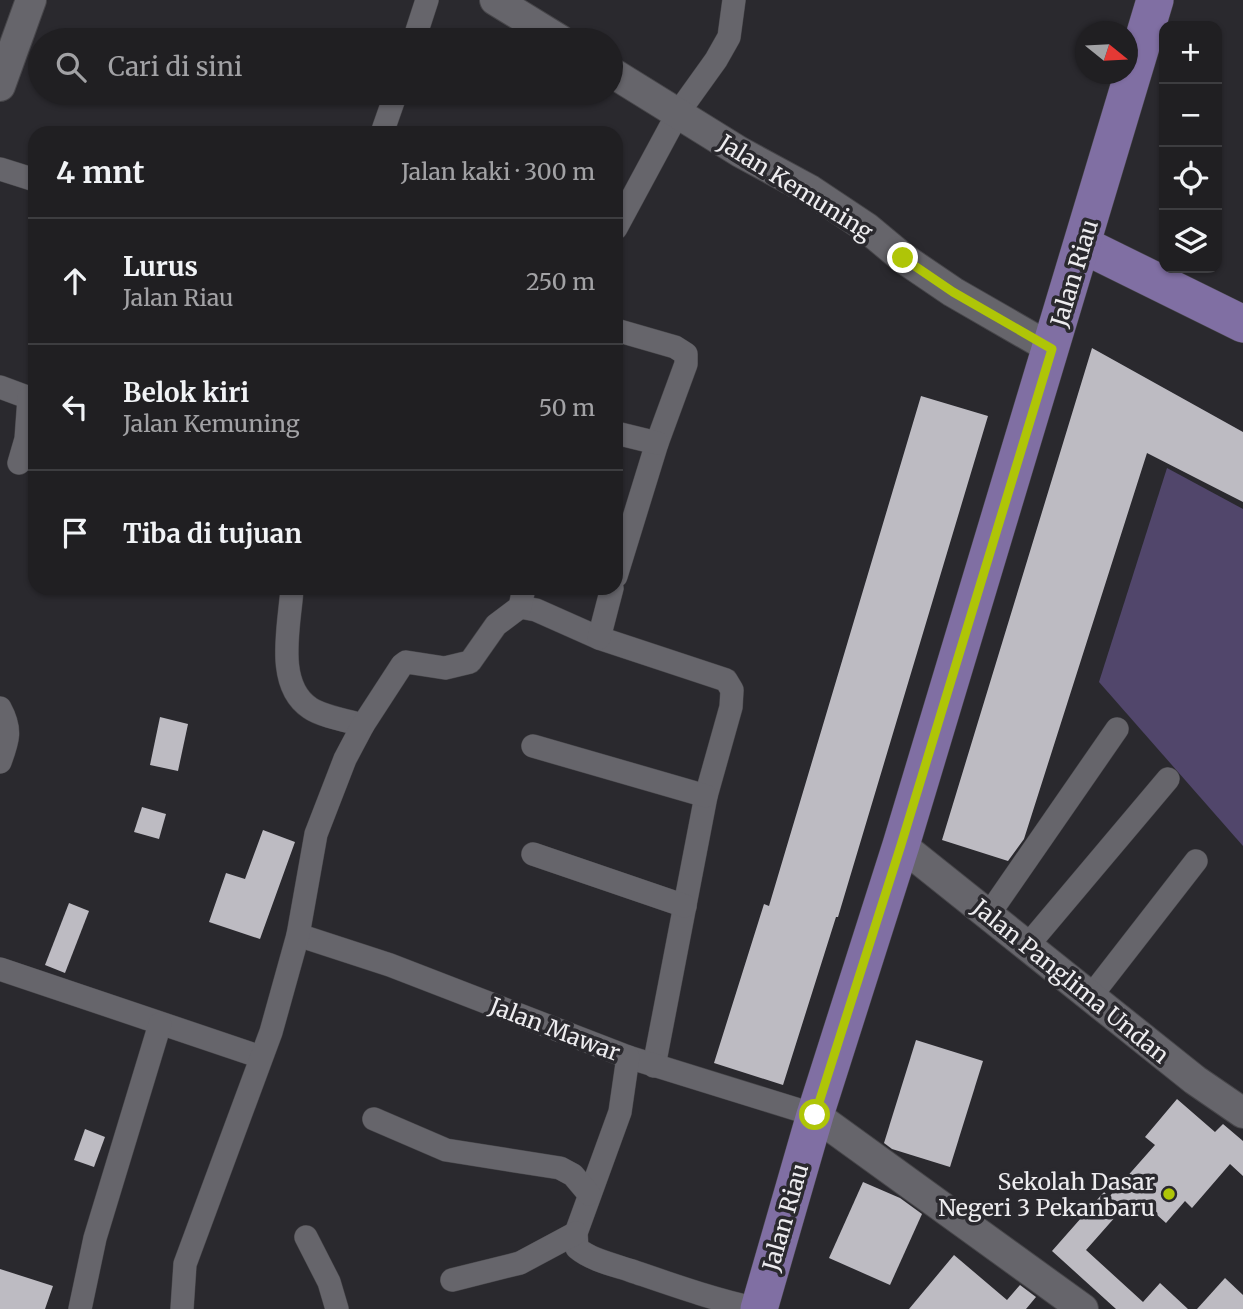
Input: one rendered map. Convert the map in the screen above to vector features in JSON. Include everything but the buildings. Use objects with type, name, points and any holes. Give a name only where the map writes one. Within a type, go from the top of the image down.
[{"type":"main road","name":"Jalan Riau","points":[[758,1309],[815,1115],[901,845],[1052,349],[1155,0]]},
{"type":"main road","points":[[1083,245],[1243,324]]},
{"type":"street","points":[[0,86],[31,0]]},
{"type":"street","points":[[418,28],[427,0]]},
{"type":"street","points":[[495,0],[540,28]]},
{"type":"street","points":[[623,215],[678,113],[729,37],[734,0]]},
{"type":"street","name":"Jalan Kemuning","points":[[623,79],[740,152],[810,190],[953,292],[1052,349]]},
{"type":"street","points":[[384,126],[392,105]]},
{"type":"street","points":[[0,169],[28,178]]},
{"type":"street","points":[[623,332],[675,347],[685,354],[686,364],[657,443],[623,553]]},
{"type":"street","points":[[0,387],[28,398]]},
{"type":"street","points":[[19,463],[28,426]]},
{"type":"street","points":[[623,435],[657,443]]},
{"type":"street","points":[[292,595],[288,659],[292,687],[296,695],[311,710],[363,725]]},
{"type":"street","points":[[599,638],[610,595]]},
{"type":"street","points":[[182,1309],[185,1264],[271,1032],[298,935],[316,834],[345,760],[363,725],[402,665],[406,662],[445,668],[470,662],[496,625],[522,598],[536,610],[599,638],[726,680],[730,685],[732,707],[706,796],[654,1066]]},
{"type":"street","points":[[0,708],[6,718],[9,736],[0,762]]},
{"type":"street","points":[[989,914],[1118,729]]},
{"type":"street","points":[[533,746],[706,796]]},
{"type":"street","points":[[1028,946],[1168,779]]},
{"type":"street","name":"Jalan Panglima Undan","points":[[901,845],[1195,1080],[1243,1113]]},
{"type":"street","points":[[533,854],[685,906]]},
{"type":"street","points":[[1091,996],[1196,861]]},
{"type":"street","name":"Jalan Mawar","points":[[298,935],[390,965],[628,1057],[815,1115]]},
{"type":"street","points":[[0,969],[261,1057]]},
{"type":"street","points":[[80,1309],[95,1238],[160,1024]]},
{"type":"street","points":[[628,1057],[620,1112],[576,1233],[577,1248],[583,1254],[727,1302],[758,1309]]},
{"type":"street","points":[[815,1115],[1083,1309]]},
{"type":"street","points":[[374,1119],[446,1150],[560,1168],[573,1175],[589,1194]]},
{"type":"street","points":[[452,1280],[520,1263],[576,1233]]},
{"type":"street","points":[[306,1237],[329,1282],[337,1309]]},
{"type":"shaded area","points":[[1167,468],[1243,509],[1243,846],[1099,682]]},
{"type":"place","name":"Sekolah Dasar Negeri 3 Pekanbaru","points":[[1169,1194]]},
{"type":"route","points":[[815,1115],[901,845],[1052,349],[953,292],[903,258]]}]
